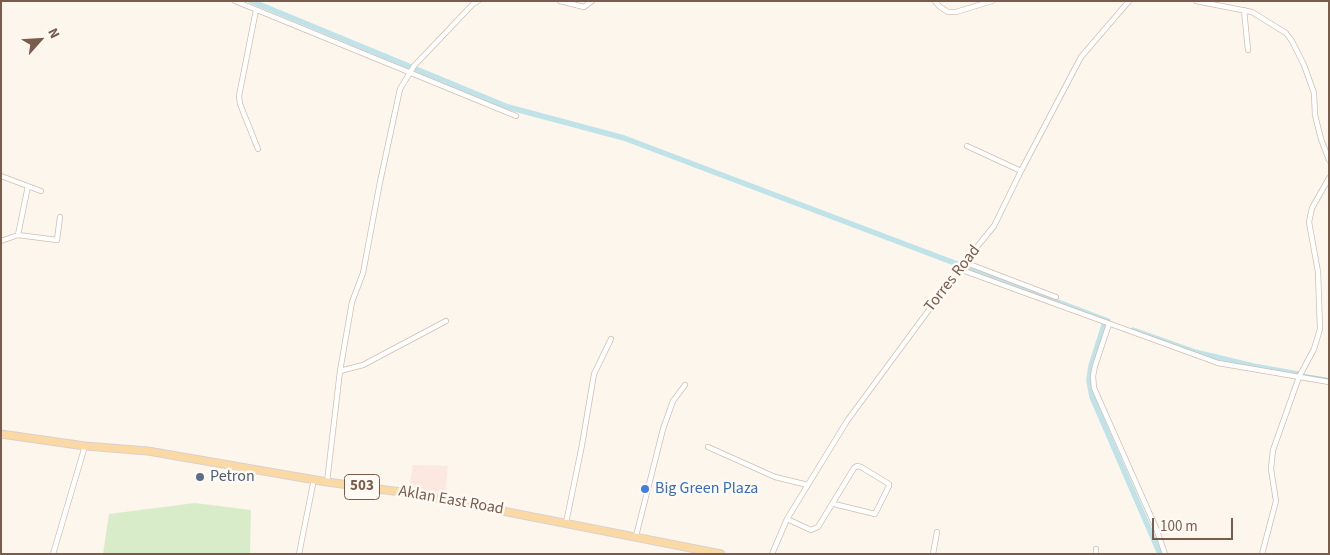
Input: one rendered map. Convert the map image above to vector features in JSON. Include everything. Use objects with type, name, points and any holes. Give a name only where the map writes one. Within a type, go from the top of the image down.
[{"type":"main road","name":"Aklan East Road","points":[[1,434],[85,446],[148,452],[327,482],[416,494],[721,554]]},
{"type":"street","points":[[235,1],[516,116]]},
{"type":"street","points":[[327,482],[340,371],[352,302],[363,273],[400,89],[414,66],[478,1]]},
{"type":"street","points":[[560,1],[584,7],[592,1]]},
{"type":"street","points":[[935,1],[948,12],[956,12],[992,1]]},
{"type":"street","name":"Torres Road","points":[[772,554],[787,519],[847,421],[962,265],[994,226],[1081,58],[1129,1]]},
{"type":"street","points":[[1196,1],[1252,12],[1286,33],[1304,65],[1314,94],[1315,115],[1329,160]]},
{"type":"street","points":[[256,10],[239,96],[240,104],[258,148]]},
{"type":"street","points":[[1244,10],[1248,50]]},
{"type":"street","points":[[967,146],[1021,171]]},
{"type":"street","points":[[1,176],[41,191]]},
{"type":"street","points":[[1262,554],[1276,501],[1271,469],[1274,450],[1299,377],[1314,349],[1320,329],[1318,272],[1309,222],[1312,208],[1329,178]]},
{"type":"street","points":[[18,235],[28,186]]},
{"type":"street","points":[[1,241],[18,235],[57,240],[60,217]]},
{"type":"street","points":[[962,265],[1056,297]]},
{"type":"street","points":[[962,265],[1109,324],[1218,363],[1329,382]]},
{"type":"street","points":[[340,371],[363,365],[446,321]]},
{"type":"street","points":[[1109,324],[1095,366],[1093,376],[1094,388],[1156,528],[1164,554]]},
{"type":"street","points":[[566,522],[594,374],[611,339]]},
{"type":"street","points":[[636,536],[663,429],[673,401],[684,385]]},
{"type":"street","points":[[53,554],[85,446]]},
{"type":"street","points":[[708,447],[776,477],[808,485]]},
{"type":"street","points":[[787,519],[811,530],[818,527],[857,466],[890,486],[875,514],[834,504]]},
{"type":"street","points":[[299,554],[314,479]]},
{"type":"street","points":[[933,554],[937,532]]},
{"type":"shaded area","points":[[413,465],[448,466],[445,494],[409,489]]},
{"type":"green space","points":[[195,503],[251,510],[250,554],[103,554],[109,514]]},
{"type":"waterway","points":[[251,1],[508,107],[624,138],[1108,321]]},
{"type":"waterway","points":[[1104,325],[1091,366],[1089,380],[1092,397],[1160,554]]},
{"type":"waterway","points":[[1133,330],[1195,352],[1253,366],[1298,374]]},
{"type":"waterway","points":[[1304,375],[1329,379]]},
{"type":"place","name":"Petron","points":[[200,477]]},
{"type":"place","name":"Big Green Plaza","points":[[645,489]]}]
